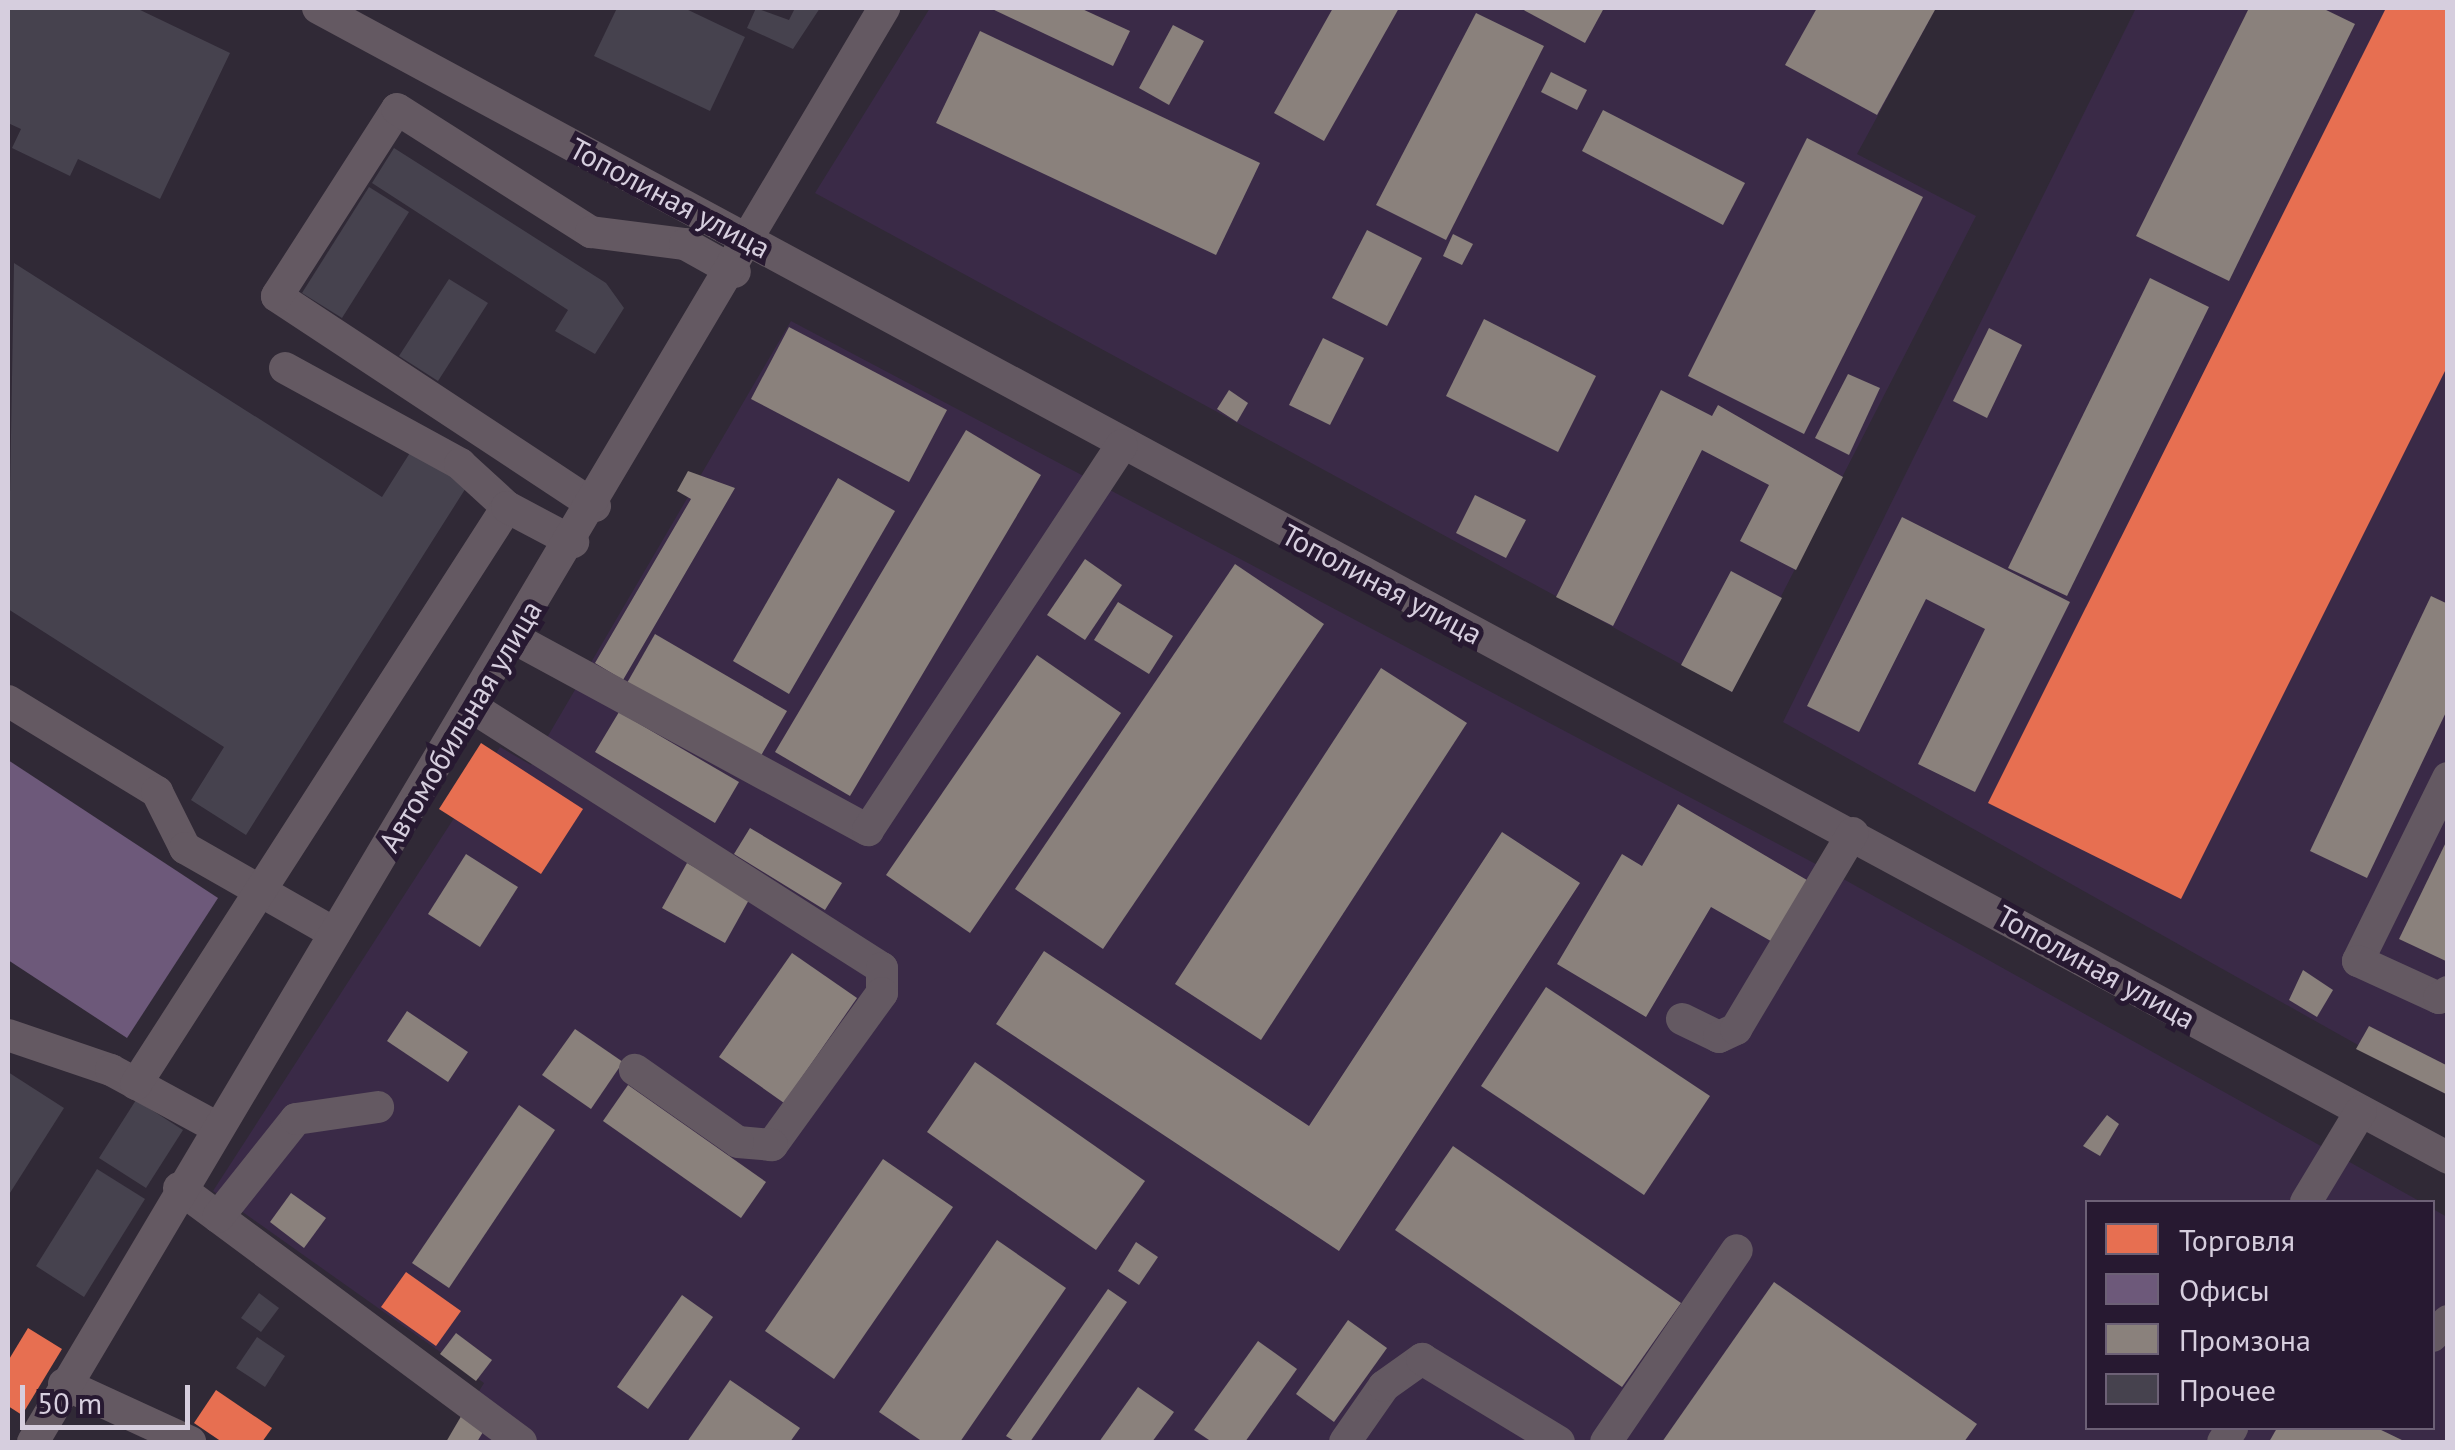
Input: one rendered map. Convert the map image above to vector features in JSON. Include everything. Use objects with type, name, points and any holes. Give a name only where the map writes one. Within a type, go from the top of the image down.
[{"type":"street","name":"Тополиная улица","points":[[318,8],[1122,445],[1853,832],[2448,1158]]},
{"type":"street","name":"Автомобильная улица","points":[[32,1442],[64,1384],[78,1346],[179,1188],[595,506],[752,242],[884,8]]},
{"type":"street","points":[[595,506],[277,296],[396,110],[591,232],[685,244],[734,272]]},
{"type":"street","points":[[285,368],[460,464],[507,506],[572,542]]},
{"type":"street","points":[[514,638],[868,830],[1122,445]]},
{"type":"street","points":[[136,1084],[507,506]]},
{"type":"street","points":[[8,701],[157,792],[185,848],[334,933]]},
{"type":"street","points":[[472,707],[882,968],[882,993],[772,1145],[738,1142],[635,1070]]},
{"type":"street","points":[[2448,778],[2358,960],[2438,998],[2448,992]]},
{"type":"street","points":[[1682,1019],[1720,1037],[1736,1029],[1853,832]]},
{"type":"street","points":[[8,1035],[136,1084],[216,1127]]},
{"type":"street","points":[[218,1217],[296,1119],[378,1107]]},
{"type":"street","points":[[2307,1200],[2361,1111]]},
{"type":"street","points":[[179,1188],[521,1442]]},
{"type":"street","points":[[1606,1442],[1737,1250]]},
{"type":"street","points":[[1345,1442],[1384,1386],[1422,1360],[1559,1442]]},
{"type":"street","points":[[64,1384],[190,1442]]},
{"type":"shaded area","points":[[930,8],[1936,8],[1857,154],[1976,216],[1732,692],[815,193]]},
{"type":"shaded area","points":[[2136,8],[2447,8],[2447,1095],[1783,722]]},
{"type":"shaded area","points":[[791,321],[1829,871],[2417,1200],[2085,1200],[2085,1430],[2435,1430],[2435,1210],[2447,1217],[2447,1442],[448,1442],[484,1383],[213,1191],[500,747],[531,765]]},
{"type":"building: Торговля","points":[[2386,8],[2448,8],[2448,365],[2181,899],[1988,803]]},
{"type":"building: Торговля","points":[[481,743],[583,809],[541,874],[439,809]]},
{"type":"building: Торговля","points":[[406,1272],[461,1311],[436,1346],[381,1307]]},
{"type":"building: Торговля","points":[[28,1328],[62,1349],[22,1415],[8,1406],[8,1361]]},
{"type":"building: Торговля","points":[[216,1390],[272,1428],[262,1442],[222,1442],[194,1423]]},
{"type":"building: Офисы","points":[[8,760],[218,898],[127,1038],[8,960]]},
{"type":"building: Промзона","points":[[990,8],[1080,8],[1130,31],[1113,66]]},
{"type":"building: Промзона","points":[[1333,8],[1399,8],[1324,141],[1274,113]]},
{"type":"building: Промзона","points":[[1520,8],[1604,8],[1585,43]]},
{"type":"building: Промзона","points":[[1817,8],[1936,8],[1877,115],[1785,65]]},
{"type":"building: Промзона","points":[[2249,8],[2322,8],[2355,24],[2229,281],[2136,236]]},
{"type":"building: Промзона","points":[[1476,13],[1544,46],[1446,240],[1376,205]]},
{"type":"building: Промзона","points":[[1173,25],[1204,41],[1169,105],[1139,88]]},
{"type":"building: Промзона","points":[[980,31],[1260,163],[1216,255],[936,123]]},
{"type":"building: Промзона","points":[[1551,72],[1587,90],[1577,110],[1541,92]]},
{"type":"building: Промзона","points":[[1603,110],[1745,183],[1723,225],[1582,151]]},
{"type":"building: Промзона","points":[[1807,138],[1923,197],[1804,434],[1688,376]]},
{"type":"building: Промзона","points":[[1367,230],[1422,258],[1387,326],[1332,298]]},
{"type":"building: Промзона","points":[[1453,234],[1473,244],[1462,265],[1443,256]]},
{"type":"building: Промзона","points":[[2150,278],[2209,307],[2067,596],[2008,568]]},
{"type":"building: Промзона","points":[[1484,319],[1596,376],[1558,452],[1446,396]]},
{"type":"building: Промзона","points":[[789,327],[947,410],[909,482],[751,399]]},
{"type":"building: Промзона","points":[[1989,328],[2022,345],[1987,418],[1953,401]]},
{"type":"building: Промзона","points":[[1323,338],[1364,358],[1330,425],[1289,405]]},
{"type":"building: Промзона","points":[[1848,374],[1880,388],[1849,455],[1815,438]]},
{"type":"building: Промзона","points":[[1229,390],[1248,403],[1237,422],[1217,409]]},
{"type":"building: Промзона","points":[[1661,390],[1712,416],[1718,405],[1843,477],[1796,570],[1740,541],[1769,485],[1702,450],[1613,626],[1556,597]]},
{"type":"building: Промзона","points":[[966,430],[1041,475],[850,796],[775,752]]},
{"type":"building: Промзона","points":[[688,471],[735,488],[623,680],[595,663],[691,499],[677,491]]},
{"type":"building: Промзона","points":[[838,478],[895,511],[789,694],[733,661]]},
{"type":"building: Промзона","points":[[1475,495],[1526,520],[1506,558],[1456,533]]},
{"type":"building: Промзона","points":[[1902,517],[2070,602],[1975,792],[1918,764],[1985,629],[1926,599],[1859,732],[1807,706]]},
{"type":"building: Промзона","points":[[1085,559],[1122,585],[1085,640],[1047,615]]},
{"type":"building: Промзона","points":[[1235,564],[1324,624],[1103,949],[1015,889]]},
{"type":"building: Промзона","points":[[1731,571],[1782,598],[1732,692],[1681,665]]},
{"type":"building: Промзона","points":[[2431,596],[2448,604],[2448,708],[2367,878],[2310,851]]},
{"type":"building: Промзона","points":[[1118,602],[1173,636],[1149,674],[1094,640]]},
{"type":"building: Промзона","points":[[655,634],[787,711],[759,759],[627,683]]},
{"type":"building: Промзона","points":[[1037,655],[1121,713],[970,933],[886,875]]},
{"type":"building: Промзона","points":[[1381,668],[1467,723],[1261,1040],[1175,984]]},
{"type":"building: Промзона","points":[[619,712],[739,782],[715,823],[595,752]]},
{"type":"building: Промзона","points":[[1678,804],[1812,883],[1776,944],[1711,907],[1646,1017],[1557,964],[1622,854],[1642,866]]},
{"type":"building: Промзона","points":[[750,828],[842,883],[825,910],[734,854]]},
{"type":"building: Промзона","points":[[1502,832],[1580,883],[1339,1251],[996,1024],[1044,951],[1309,1126]]},
{"type":"building: Промзона","points":[[2448,838],[2448,962],[2399,939]]},
{"type":"building: Промзона","points":[[466,854],[518,887],[480,947],[428,914]]},
{"type":"building: Промзона","points":[[687,863],[750,898],[725,943],[662,908]]},
{"type":"building: Промзона","points":[[792,953],[857,998],[784,1103],[719,1057]]},
{"type":"building: Промзона","points":[[2303,970],[2333,990],[2317,1017],[2289,1000]]},
{"type":"building: Промзона","points":[[1546,987],[1710,1096],[1644,1195],[1481,1086]]},
{"type":"building: Промзона","points":[[407,1011],[468,1052],[448,1082],[387,1041]]},
{"type":"building: Промзона","points":[[2369,1026],[2448,1066],[2448,1095],[2356,1049]]},
{"type":"building: Промзона","points":[[575,1029],[623,1062],[591,1109],[542,1075]]},
{"type":"building: Промзона","points":[[975,1062],[1145,1181],[1096,1250],[927,1132]]},
{"type":"building: Промзона","points":[[628,1085],[766,1182],[741,1218],[603,1121]]},
{"type":"building: Промзона","points":[[519,1105],[555,1130],[449,1288],[412,1263]]},
{"type":"building: Промзона","points":[[2107,1115],[2119,1124],[2100,1156],[2083,1146]]},
{"type":"building: Промзона","points":[[1453,1146],[1681,1303],[1622,1387],[1395,1230]]},
{"type":"building: Промзона","points":[[883,1159],[953,1207],[834,1379],[765,1331]]},
{"type":"building: Промзона","points":[[291,1193],[326,1218],[304,1248],[270,1222]]},
{"type":"building: Промзона","points":[[997,1240],[1066,1288],[960,1442],[923,1442],[879,1412]]},
{"type":"building: Промзона","points":[[1136,1242],[1158,1257],[1139,1285],[1118,1271]]},
{"type":"building: Промзона","points":[[1774,1282],[1977,1424],[1964,1442],[1662,1442]]},
{"type":"building: Промзона","points":[[1108,1289],[1127,1302],[1030,1442],[1016,1442],[1006,1436]]},
{"type":"building: Промзона","points":[[682,1295],[713,1317],[648,1409],[617,1387]]},
{"type":"building: Промзона","points":[[1348,1320],[1387,1348],[1334,1422],[1296,1394]]},
{"type":"building: Промзона","points":[[456,1333],[492,1360],[476,1381],[440,1354]]},
{"type":"building: Промзона","points":[[1258,1341],[1297,1369],[1245,1442],[1212,1442],[1194,1430]]},
{"type":"building: Промзона","points":[[730,1380],[800,1428],[790,1442],[687,1442]]},
{"type":"building: Промзона","points":[[1138,1387],[1174,1412],[1152,1442],[1099,1442]]},
{"type":"building: Промзона","points":[[463,1413],[486,1427],[477,1442],[446,1442]]},
{"type":"building: Промзона","points":[[2276,1430],[2381,1430],[2406,1442],[2269,1442]]},
{"type":"building: Прочее","points":[[8,8],[136,8],[230,53],[160,199],[78,159],[70,176],[12,148],[21,129],[8,123]]},
{"type":"building: Прочее","points":[[617,8],[684,8],[745,37],[710,111],[594,56]]},
{"type":"building: Прочее","points":[[756,8],[789,20],[795,8],[820,8],[793,49],[747,28]]},
{"type":"building: Прочее","points":[[394,148],[606,283],[624,308],[595,354],[555,331],[568,310],[372,183]]},
{"type":"building: Прочее","points":[[369,187],[409,212],[342,318],[302,293]]},
{"type":"building: Прочее","points":[[14,263],[382,497],[413,448],[469,483],[246,835],[191,800],[224,747],[8,609]]},
{"type":"building: Прочее","points":[[449,279],[488,303],[438,381],[399,356]]},
{"type":"building: Прочее","points":[[8,1072],[64,1108],[8,1196]]},
{"type":"building: Прочее","points":[[136,1100],[183,1130],[146,1188],[99,1158]]},
{"type":"building: Прочее","points":[[97,1169],[145,1199],[84,1297],[36,1266]]},
{"type":"building: Прочее","points":[[259,1293],[279,1308],[261,1332],[241,1318]]},
{"type":"building: Прочее","points":[[257,1337],[285,1356],[265,1387],[236,1368]]}]
